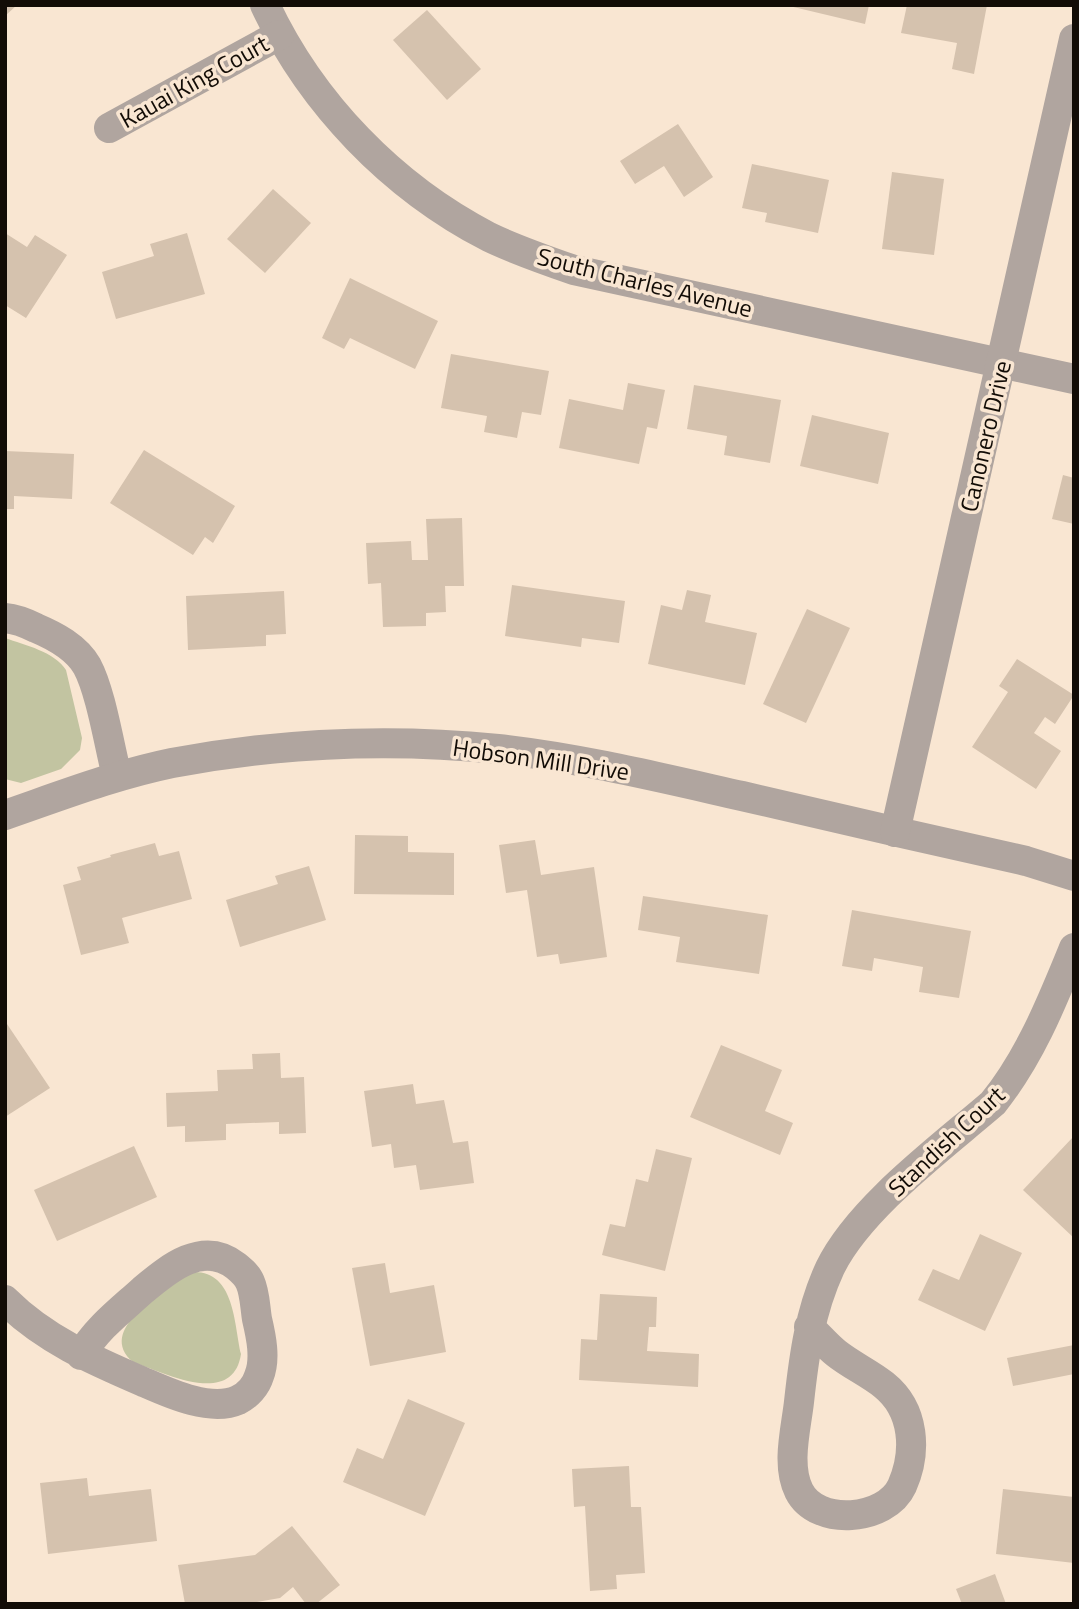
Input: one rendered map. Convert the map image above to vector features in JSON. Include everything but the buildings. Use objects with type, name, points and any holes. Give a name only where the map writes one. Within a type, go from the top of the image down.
[{"type":"street","name":"South Charles Avenue","points":[[265,5],[279,35],[304,75],[362,144],[419,193],[488,236],[532,256],[574,270],[1074,379]]},
{"type":"street","name":"Kauai King Court","points":[[109,128],[279,35]]},
{"type":"street","name":"Canonero Drive","points":[[895,832],[1074,39]]},
{"type":"street","points":[[5,618],[16,619],[52,635],[75,651],[86,665],[94,683],[117,776]]},
{"type":"street","name":"Hobson Mill Drive","points":[[5,815],[117,776],[193,760],[279,748],[333,744],[429,744],[501,750],[599,765],[1026,861],[1074,876]]},
{"type":"street","name":"Standish Court","points":[[809,1327],[835,1352],[886,1386],[902,1407],[910,1426],[912,1451],[907,1475],[898,1496],[881,1507],[862,1514],[824,1512],[800,1493],[794,1478],[793,1454],[809,1327],[830,1268],[843,1247],[879,1203],[993,1103],[1004,1089],[1026,1056],[1074,948]]},
{"type":"street","points":[[5,1300],[34,1326],[81,1355],[165,1391],[224,1404],[239,1399],[250,1391],[260,1376],[261,1339],[250,1283],[243,1272],[229,1261],[213,1255],[198,1255],[180,1262],[103,1325],[81,1355]]},
{"type":"green space","points":[[5,638],[55,658],[66,670],[82,738],[80,750],[61,769],[21,783],[5,779]]},
{"type":"green space","points":[[194,1272],[208,1274],[218,1281],[225,1290],[234,1315],[241,1354],[235,1370],[225,1380],[211,1383],[179,1379],[133,1362],[124,1350],[122,1338],[136,1314]]}]
